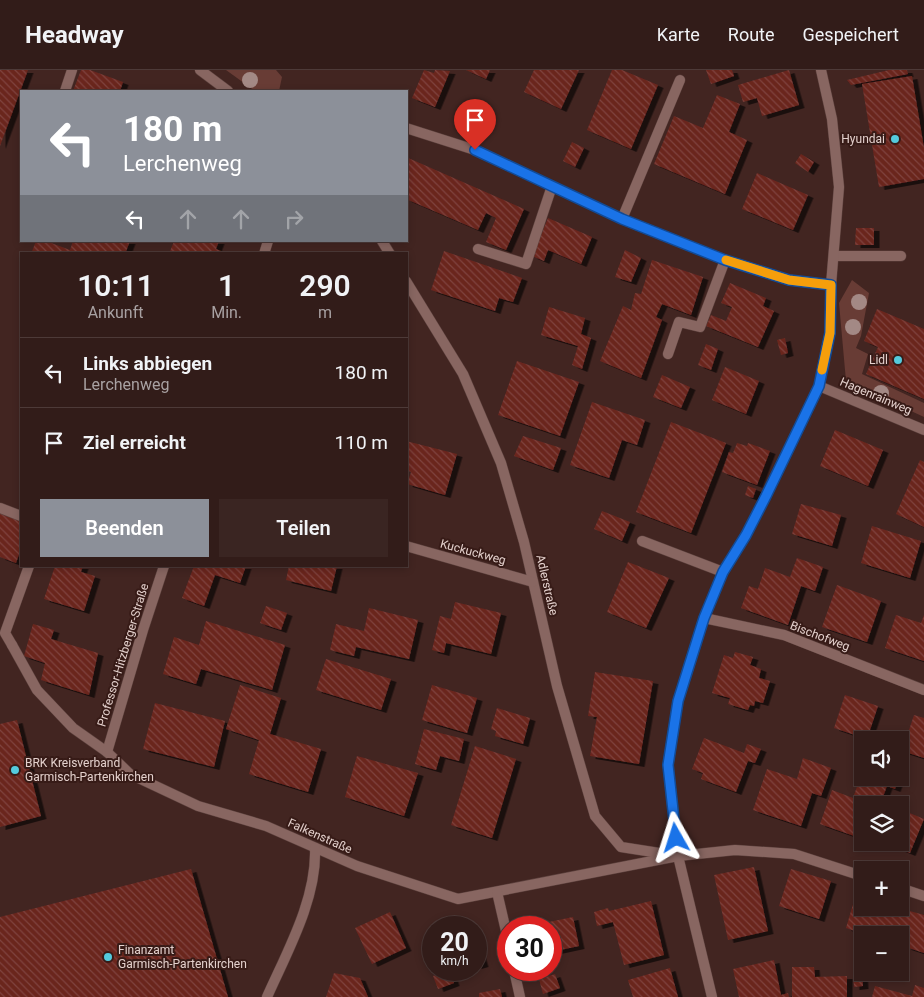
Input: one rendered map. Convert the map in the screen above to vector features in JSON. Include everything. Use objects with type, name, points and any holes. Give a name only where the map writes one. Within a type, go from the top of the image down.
[{"type":"street","points":[[65,90],[72,70]]},
{"type":"street","points":[[200,70],[227,90]]},
{"type":"street","points":[[712,997],[678,856],[668,765],[678,701],[704,618],[723,572],[746,535],[819,386],[830,333],[831,285],[839,187],[832,119],[821,70]]},
{"type":"street","points":[[622,219],[680,80]]},
{"type":"street","points":[[408,129],[475,150],[622,219],[725,260],[789,280],[831,285]]},
{"type":"street","points":[[478,249],[526,264],[552,186]]},
{"type":"street","points":[[834,256],[900,256]]},
{"type":"street","points":[[668,354],[679,322],[700,327],[725,260]]},
{"type":"street","name":"Adlerstraße","points":[[408,284],[463,374],[502,463],[524,542],[557,686],[595,816],[621,847],[678,856]]},
{"type":"street","name":"Hagenrainweg","points":[[819,386],[924,430]]},
{"type":"street","points":[[0,508],[20,516]]},
{"type":"street","points":[[642,541],[723,572]]},
{"type":"street","name":"Kuckuckweg","points":[[408,547],[533,582]]},
{"type":"street","name":"Falkenstraße","points":[[29,567],[5,633],[37,690],[73,728],[107,752],[130,774],[198,806],[266,826],[357,866],[458,899],[678,856]]},
{"type":"street","name":"Professor-Hitzberger-Straße","points":[[107,752],[164,567]]},
{"type":"street","name":"Bischofweg","points":[[704,618],[784,635],[924,690]]},
{"type":"street","points":[[266,997],[301,920],[316,866],[315,848]]},
{"type":"street","points":[[678,856],[735,850],[794,854],[854,873]]},
{"type":"street","points":[[909,891],[924,896]]},
{"type":"street","points":[[497,892],[503,916]]},
{"type":"street","points":[[516,981],[520,997]]},
{"type":"shaded area","points":[[226,70],[276,70],[282,77],[279,90],[254,90]]},
{"type":"shaded area","points":[[852,280],[869,293],[861,336],[856,348],[868,354],[862,374],[924,403],[924,417],[846,381],[839,303]]},
{"type":"building","points":[[0,70],[28,70],[20,90],[0,146]]},
{"type":"building","points":[[81,70],[90,70],[123,82],[120,90],[73,90]]},
{"type":"building","points":[[424,70],[434,73],[435,70],[450,71],[435,107],[412,98]]},
{"type":"building","points":[[466,70],[490,70],[486,79]]},
{"type":"building","points":[[534,70],[579,70],[561,109],[524,92]]},
{"type":"building","points":[[612,70],[622,70],[658,85],[631,149],[587,130]]},
{"type":"building","points":[[706,70],[732,70],[734,76],[711,84]]},
{"type":"building","points":[[789,70],[799,105],[762,116],[757,98],[743,102],[738,85]]},
{"type":"building","points":[[889,70],[907,70],[908,74],[851,85],[847,80]]},
{"type":"building","points":[[912,76],[924,148],[924,179],[879,187],[862,84]]},
{"type":"building","points":[[717,95],[740,104],[729,132],[747,140],[725,194],[654,164],[674,116],[703,128]]},
{"type":"building","points":[[572,142],[584,148],[575,167],[563,161]]},
{"type":"building","points":[[801,154],[814,162],[808,172],[795,163]]},
{"type":"building","points":[[408,158],[524,209],[506,250],[486,242],[496,218],[486,213],[478,230],[408,200]]},
{"type":"building","points":[[757,173],[808,195],[793,230],[742,209]]},
{"type":"building","points":[[548,218],[592,237],[581,264],[548,250],[544,261],[532,256]]},
{"type":"building","points":[[856,228],[874,228],[874,245],[855,245]]},
{"type":"building","points":[[36,242],[49,242],[70,250],[73,242],[130,242],[126,252],[32,252]]},
{"type":"building","points":[[174,242],[219,242],[216,249],[223,252],[170,252]]},
{"type":"building","points":[[625,250],[641,258],[631,282],[615,277]]},
{"type":"building","points":[[444,251],[522,278],[513,302],[499,298],[495,311],[431,290]]},
{"type":"building","points":[[652,260],[703,277],[691,315],[662,304],[656,317],[662,320],[641,378],[600,361],[623,306],[631,310],[635,293],[641,294]]},
{"type":"building","points":[[730,283],[766,298],[763,306],[774,311],[758,347],[706,326],[711,315],[726,321],[732,307],[721,303]]},
{"type":"building","points":[[549,307],[585,318],[581,334],[591,338],[582,369],[572,365],[578,346],[541,335]]},
{"type":"building","name":"Lidl","points":[[877,309],[924,329],[924,399],[866,374],[878,347],[864,341]]},
{"type":"building","points":[[785,338],[788,353],[781,355],[777,340]]},
{"type":"building","points":[[706,344],[718,349],[711,370],[698,365]]},
{"type":"building","points":[[517,361],[579,382],[560,436],[498,415]]},
{"type":"building","points":[[725,367],[759,381],[746,414],[712,400]]},
{"type":"building","points":[[662,375],[690,387],[681,408],[653,397]]},
{"type":"building","points":[[592,402],[645,420],[637,445],[622,440],[609,478],[570,465]]},
{"type":"building","points":[[671,422],[726,443],[691,533],[636,512]]},
{"type":"building","points":[[835,430],[883,450],[868,486],[820,466]]},
{"type":"building","points":[[523,436],[561,448],[553,470],[514,456]]},
{"type":"building","points":[[408,442],[457,454],[445,495],[408,484],[411,472],[408,471]]},
{"type":"building","points":[[737,443],[747,446],[748,443],[770,451],[757,485],[722,472],[729,452],[733,453]]},
{"type":"building","points":[[920,460],[924,462],[924,527],[896,514]]},
{"type":"building","points":[[748,486],[756,489],[753,498],[745,495]]},
{"type":"building","points":[[801,504],[841,515],[832,546],[792,534]]},
{"type":"building","points":[[0,509],[20,517],[20,552],[16,563],[0,557]]},
{"type":"building","points":[[602,511],[630,522],[622,541],[594,529]]},
{"type":"building","points":[[872,526],[921,541],[910,578],[861,563]]},
{"type":"building","points":[[797,558],[823,567],[815,591],[801,586],[788,625],[741,608],[749,586],[758,589],[765,568],[790,577]]},
{"type":"building","points":[[628,562],[669,578],[646,628],[607,612]]},
{"type":"building","points":[[55,567],[83,567],[81,572],[95,576],[84,611],[44,599]]},
{"type":"building","points":[[194,567],[246,567],[240,583],[215,575],[204,606],[182,598]]},
{"type":"building","points":[[289,567],[337,567],[331,591],[286,580]]},
{"type":"building","points":[[837,585],[881,601],[867,642],[822,627]]},
{"type":"building","points":[[455,602],[501,613],[491,654],[446,643],[444,653],[432,650],[440,616],[451,619]]},
{"type":"building","points":[[266,606],[287,613],[281,630],[260,623]]},
{"type":"building","points":[[369,608],[418,620],[409,659],[356,647],[354,656],[330,650],[336,624],[364,631]]},
{"type":"building","points":[[896,615],[921,623],[924,615],[924,661],[885,648]]},
{"type":"building","points":[[206,621],[285,645],[272,690],[201,669],[196,684],[163,674],[174,637],[199,645]]},
{"type":"building","points":[[33,624],[54,630],[51,639],[98,653],[89,695],[41,680],[45,663],[24,656]]},
{"type":"building","points":[[735,652],[753,657],[750,665],[761,669],[759,678],[770,681],[763,703],[755,701],[754,706],[750,705],[748,710],[728,704],[730,698],[712,693],[724,655],[733,658]]},
{"type":"building","points":[[326,659],[391,679],[381,710],[316,690]]},
{"type":"building","points":[[595,672],[653,681],[639,764],[590,756],[597,717],[588,716]]},
{"type":"building","points":[[240,685],[281,698],[270,734],[321,749],[308,792],[249,774],[259,740],[226,729]]},
{"type":"building","points":[[432,685],[477,698],[467,733],[422,720]]},
{"type":"building","points":[[845,695],[878,706],[870,731],[854,731],[854,735],[834,728]]},
{"type":"building","points":[[155,703],[225,721],[214,767],[143,749]]},
{"type":"building","points":[[497,708],[530,718],[523,744],[495,736],[496,731],[491,729]]},
{"type":"building","points":[[914,715],[924,718],[924,758],[909,753],[909,731]]},
{"type":"building","name":"BRK Kreisverband Garmisch-Partenkirchen","points":[[17,720],[41,816],[0,827],[0,724]]},
{"type":"building","points":[[424,729],[464,739],[459,761],[440,756],[436,770],[415,764]]},
{"type":"building","points":[[704,738],[744,753],[747,744],[761,749],[755,763],[748,761],[736,792],[701,779],[703,773],[692,769]]},
{"type":"building","points":[[475,746],[516,759],[492,838],[451,825]]},
{"type":"building","points":[[357,756],[418,773],[404,816],[345,797]]},
{"type":"building","points":[[803,758],[831,768],[821,796],[812,793],[801,826],[753,810],[767,769],[797,779]]},
{"type":"building","points":[[857,786],[887,786],[883,796],[854,796],[854,836],[820,824],[832,790],[853,798]]},
{"type":"building","points":[[909,813],[924,819],[910,853],[905,851],[909,851]]},
{"type":"building","points":[[754,867],[768,931],[728,940],[714,875]]},
{"type":"building","name":"Finanzamt Garmisch-Partenkirchen","points":[[191,869],[228,997],[0,997],[0,917]]},
{"type":"building","points":[[791,869],[831,881],[819,919],[779,906]]},
{"type":"building","points":[[651,901],[664,955],[624,965],[613,922],[597,926],[594,912],[608,908],[609,911]]},
{"type":"building","points":[[854,901],[854,916],[909,916],[909,911],[924,915],[924,953],[909,948],[909,926],[854,926],[854,931],[846,928]]},
{"type":"building","points":[[390,912],[406,948],[372,964],[355,928]]},
{"type":"building","points":[[573,917],[579,946],[562,950],[562,919]]},
{"type":"building","points":[[774,960],[781,995],[788,993],[789,997],[739,997],[733,969]]},
{"type":"building","points":[[792,967],[814,967],[815,977],[847,976],[847,997],[792,997]]},
{"type":"building","points":[[670,968],[678,997],[633,997],[628,980]]},
{"type":"building","points":[[853,971],[854,981],[863,981],[863,986],[854,987]]},
{"type":"building","points":[[334,973],[360,978],[368,997],[326,997]]},
{"type":"building","points":[[435,981],[453,981],[454,983],[438,989]]},
{"type":"building","points":[[540,981],[558,981],[560,988],[543,994]]},
{"type":"building","points":[[915,985],[924,988],[924,997],[872,997],[875,986],[912,996]]},
{"type":"building","points":[[500,989],[502,997],[479,997],[479,993]]},
{"type":"slow traffic","points":[[726,260],[789,280],[831,285],[830,333],[822,370]]},
{"type":"place","name":"Hyundai","points":[[895,139]]},
{"type":"place","name":"Lidl","points":[[898,360]]},
{"type":"place","name":"BRK Kreisverband Garmisch-Partenkirchen","points":[[15,770]]},
{"type":"place","name":"Finanzamt Garmisch-Partenkirchen","points":[[108,957]]},
{"type":"route","points":[[475,150],[622,219],[725,260],[789,280],[831,285],[830,333],[819,386],[746,535],[723,572],[704,618],[678,701],[668,765],[676,838]]}]
